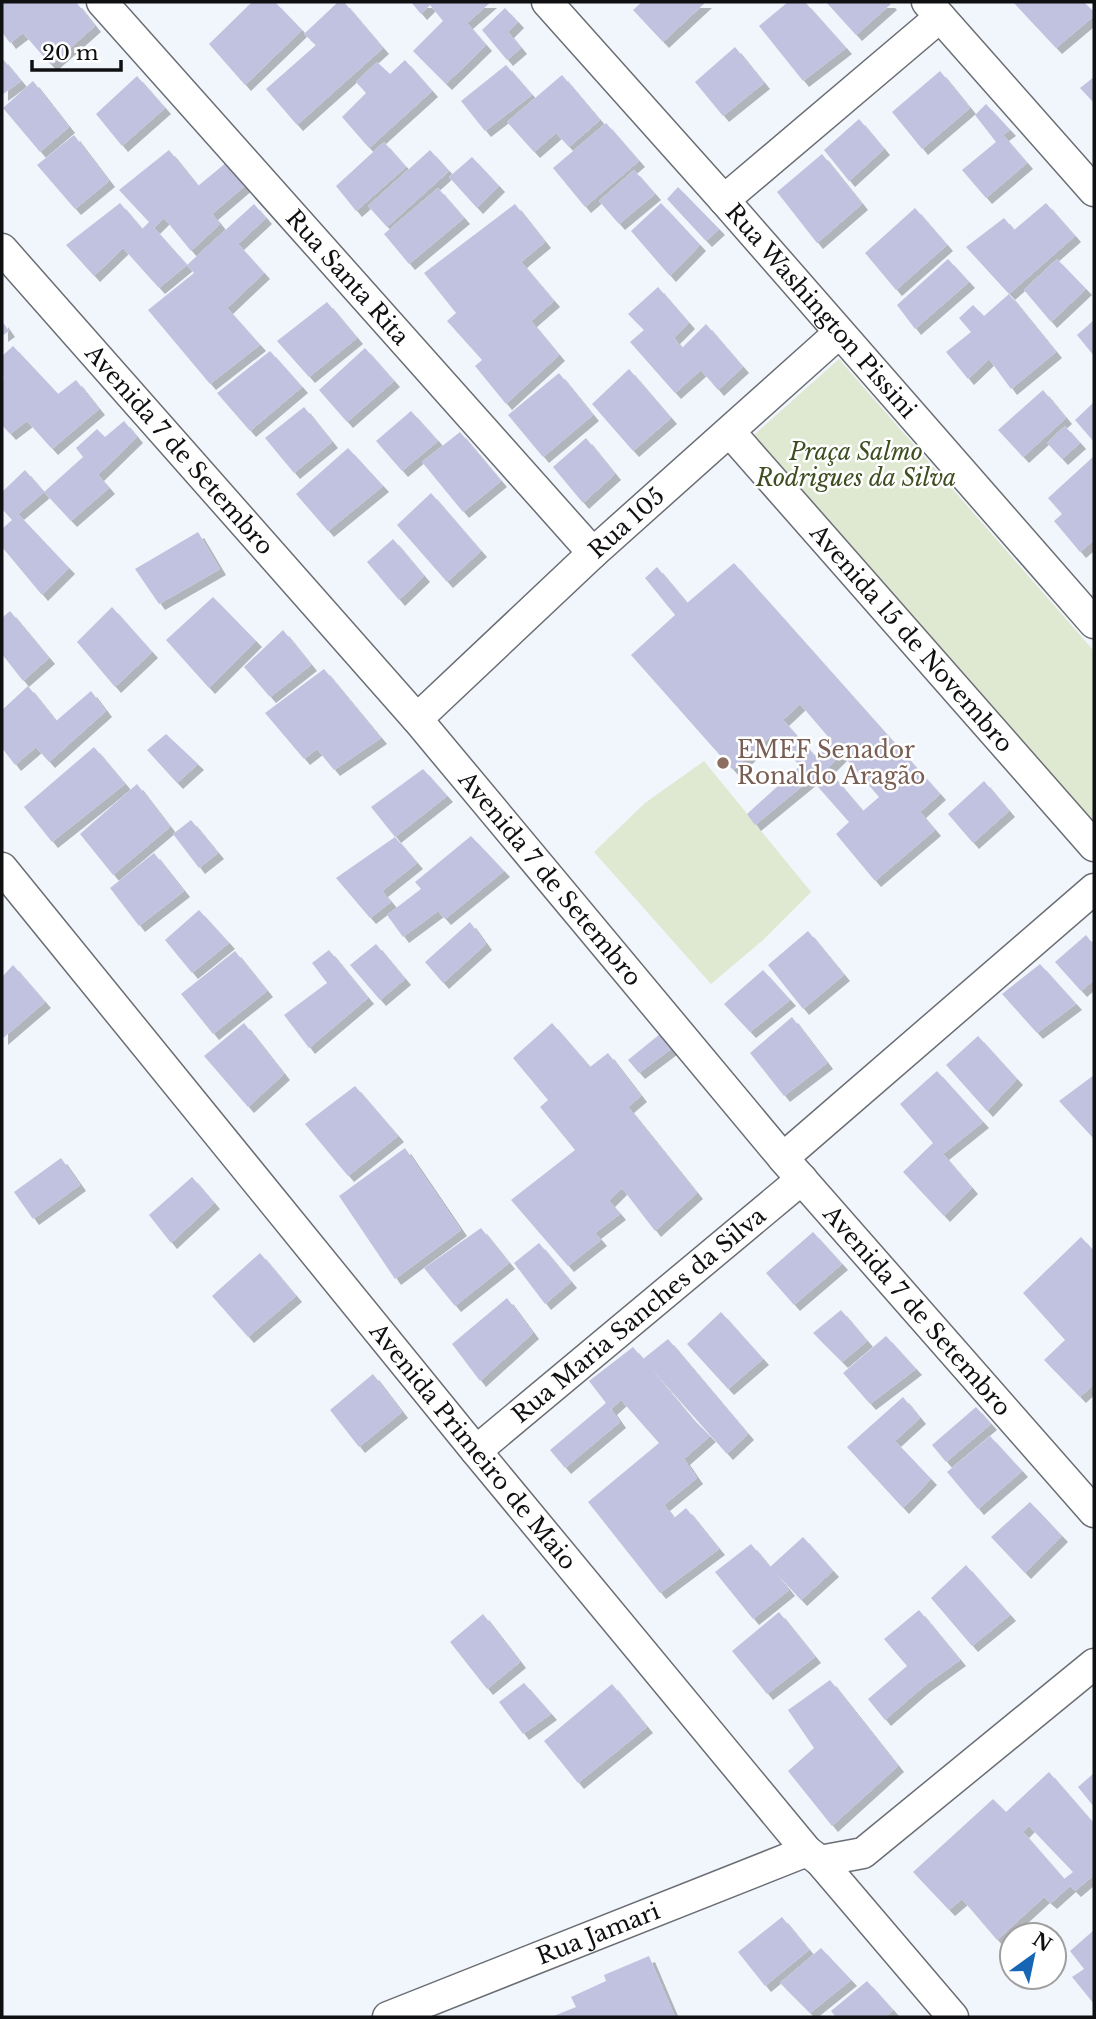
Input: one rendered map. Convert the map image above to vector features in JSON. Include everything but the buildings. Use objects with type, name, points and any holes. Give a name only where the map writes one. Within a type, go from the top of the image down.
[{"type":"street","name":"Rua Santa Rita","points":[[102,2],[593,553]]},
{"type":"street","name":"Rua Washington Pissini","points":[[547,2],[1094,623]]},
{"type":"street","points":[[724,200],[933,9],[1094,191]]},
{"type":"street","name":"Avenida 7 de Setembro","points":[[2,249],[417,719],[793,1168],[1094,1512]]},
{"type":"street","name":"Rua 105","points":[[417,719],[593,553],[839,333]]},
{"type":"street","name":"Avenida 15 de Novembro","points":[[730,432],[1094,846]]},
{"type":"street","name":"Avenida Primeiro de Maio","points":[[2,868],[477,1451],[813,1856],[953,2017]]},
{"type":"street","name":"Rua Maria Sanches da Silva","points":[[477,1451],[793,1168],[1094,889]]},
{"type":"street","name":"Rua Jamari","points":[[388,2017],[813,1856],[841,1859],[863,1853],[1094,1664]]},
{"type":"green space","name":"Praça Salmo Rodrigues da Silva","points":[[839,359],[1094,651],[1094,823],[754,435]]},
{"type":"green space","points":[[704,761],[811,892],[763,940],[711,984],[594,852],[645,803]]},
{"type":"place","name":"EMEF Senador Ronaldo Aragão","points":[[723,763]]}]
